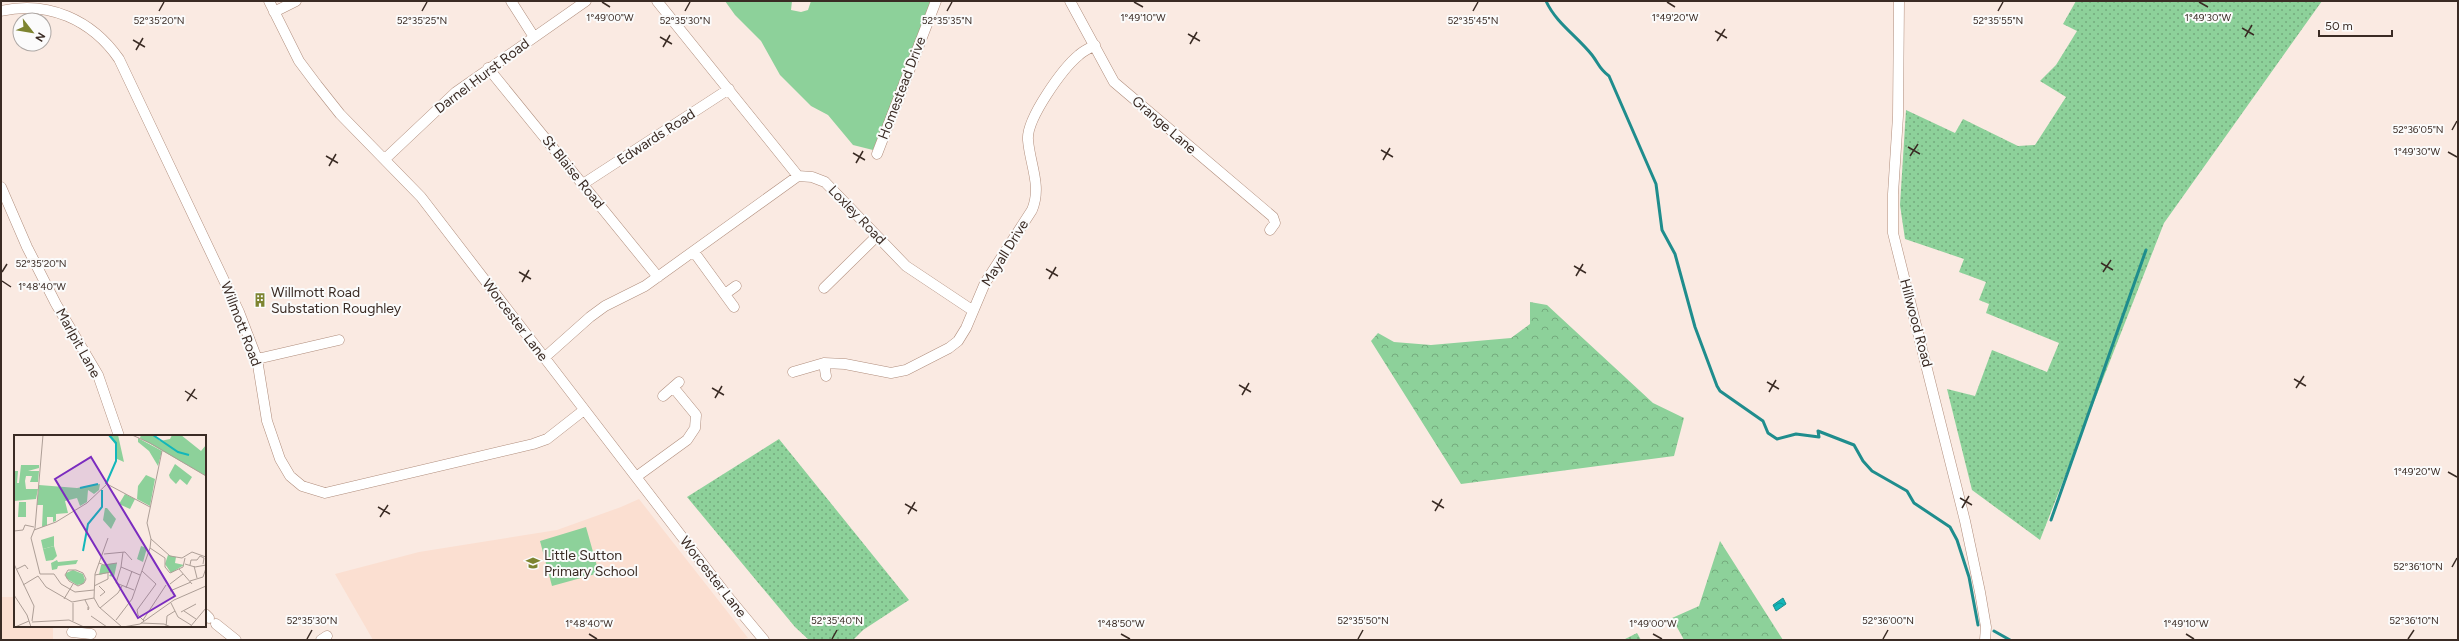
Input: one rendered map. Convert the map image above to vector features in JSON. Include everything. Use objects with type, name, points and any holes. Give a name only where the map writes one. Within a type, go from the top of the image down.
[{"type":"street","name":"Worcester Lane","points":[[269,1],[299,61],[317,85],[340,114],[385,159],[434,214],[729,598],[764,640]]},
{"type":"street","points":[[274,12],[296,1]]},
{"type":"street","points":[[511,1],[534,37]]},
{"type":"street","name":"Darnel Hurst Road","points":[[385,159],[426,118],[488,68],[586,1]]},
{"type":"street","points":[[544,358],[590,317],[658,277],[798,176],[657,1]]},
{"type":"street","name":"Homestead Drive","points":[[877,154],[936,1]]},
{"type":"street","name":"Grange Lane","points":[[1070,1],[1114,82],[1273,217],[1275,223],[1270,230]]},
{"type":"street","name":"Hillwood Road","points":[[1899,1],[1898,116],[1893,194],[1893,233],[1969,542],[1986,627],[1985,640]]},
{"type":"street","name":"Willmott Road","points":[[1,11],[16,8],[35,8],[56,11],[78,21],[109,45],[119,59],[180,183],[239,312],[257,359],[268,420],[280,459],[290,476],[302,486],[325,493],[533,444],[547,439],[584,410]]},
{"type":"street","name":"Mayall Drive","points":[[793,372],[824,363],[845,364],[891,373],[906,370],[949,348],[958,341],[966,328],[972,310],[985,283],[1032,210],[1037,199],[1037,188],[1028,139],[1039,106],[1079,55],[1095,45]]},
{"type":"street","name":"St Blaise Road","points":[[488,68],[658,277]]},
{"type":"street","name":"Edwards Road","points":[[583,184],[729,89]]},
{"type":"street","name":"Loxley Road","points":[[798,176],[812,177],[825,182],[906,266],[972,310]]},
{"type":"street","name":"Marlpit Lane","points":[[1,187],[27,247],[56,304],[98,375],[119,435]]},
{"type":"street","points":[[824,288],[832,274],[877,236]]},
{"type":"street","points":[[694,252],[734,307]]},
{"type":"street","points":[[725,294],[736,286]]},
{"type":"street","points":[[257,359],[339,340]]},
{"type":"street","points":[[824,363],[826,376]]},
{"type":"street","points":[[636,477],[687,440],[694,428],[696,415],[676,384],[664,396]]},
{"type":"street","points":[[210,619],[231,638]]},
{"type":"street","points":[[72,632],[91,633]]},
{"type":"shaded area","name":"Little Sutton Primary School","points":[[639,499],[748,638],[738,640],[373,640],[335,574],[419,552],[557,530]]},
{"type":"shaded area","points":[[1,597],[14,597],[14,627],[53,627],[53,640],[1,640]]},
{"type":"green space","points":[[725,1],[792,1],[791,10],[801,12],[808,10],[811,1],[932,1],[873,150],[853,145],[828,115],[811,106],[780,75],[761,41],[735,15]]},
{"type":"green space","points":[[2076,1],[2322,1],[2164,223],[2040,540],[1972,490],[1947,389],[1975,396],[1992,350],[2047,372],[2059,343],[1986,313],[1989,304],[1979,300],[1986,282],[1959,272],[1964,259],[1905,239],[1900,205],[1906,110],[1955,133],[1963,119],[2018,146],[2035,145],[2066,97],[2040,81],[2056,65],[2077,31],[2063,24]]},
{"type":"green space","points":[[1530,302],[1547,305],[1653,403],[1684,418],[1674,456],[1461,484],[1371,341],[1378,333],[1394,342],[1431,345],[1511,338],[1530,324]]},
{"type":"green space","points":[[779,439],[909,600],[863,630],[853,640],[809,640],[795,627],[687,497]]},
{"type":"green space","points":[[586,527],[599,573],[552,586],[540,541]]},
{"type":"green space","points":[[1720,541],[1783,640],[1684,640],[1672,618],[1699,606]]},
{"type":"green space","points":[[1637,633],[1641,640],[1623,640]]},
{"type":"water","points":[[1783,598],[1786,604],[1776,611],[1773,605]]},
{"type":"waterway","points":[[1546,1],[1555,16],[1586,48],[1601,69],[1609,76],[1656,184],[1662,230],[1675,254],[1695,327],[1720,391],[1763,421],[1768,433],[1777,439],[1796,434],[1819,437],[1818,431],[1854,445],[1863,461],[1872,471],[1907,491],[1914,503],[1950,527],[1957,540],[1969,577],[1978,625]]},
{"type":"waterway","points":[[2051,520],[2146,250]]},
{"type":"waterway","points":[[1994,631],[2010,640]]},
{"type":"place","name":"Willmott Road Substation Roughley","points":[[260,300]]},
{"type":"place","name":"Little Sutton Primary School","points":[[533,563]]}]
